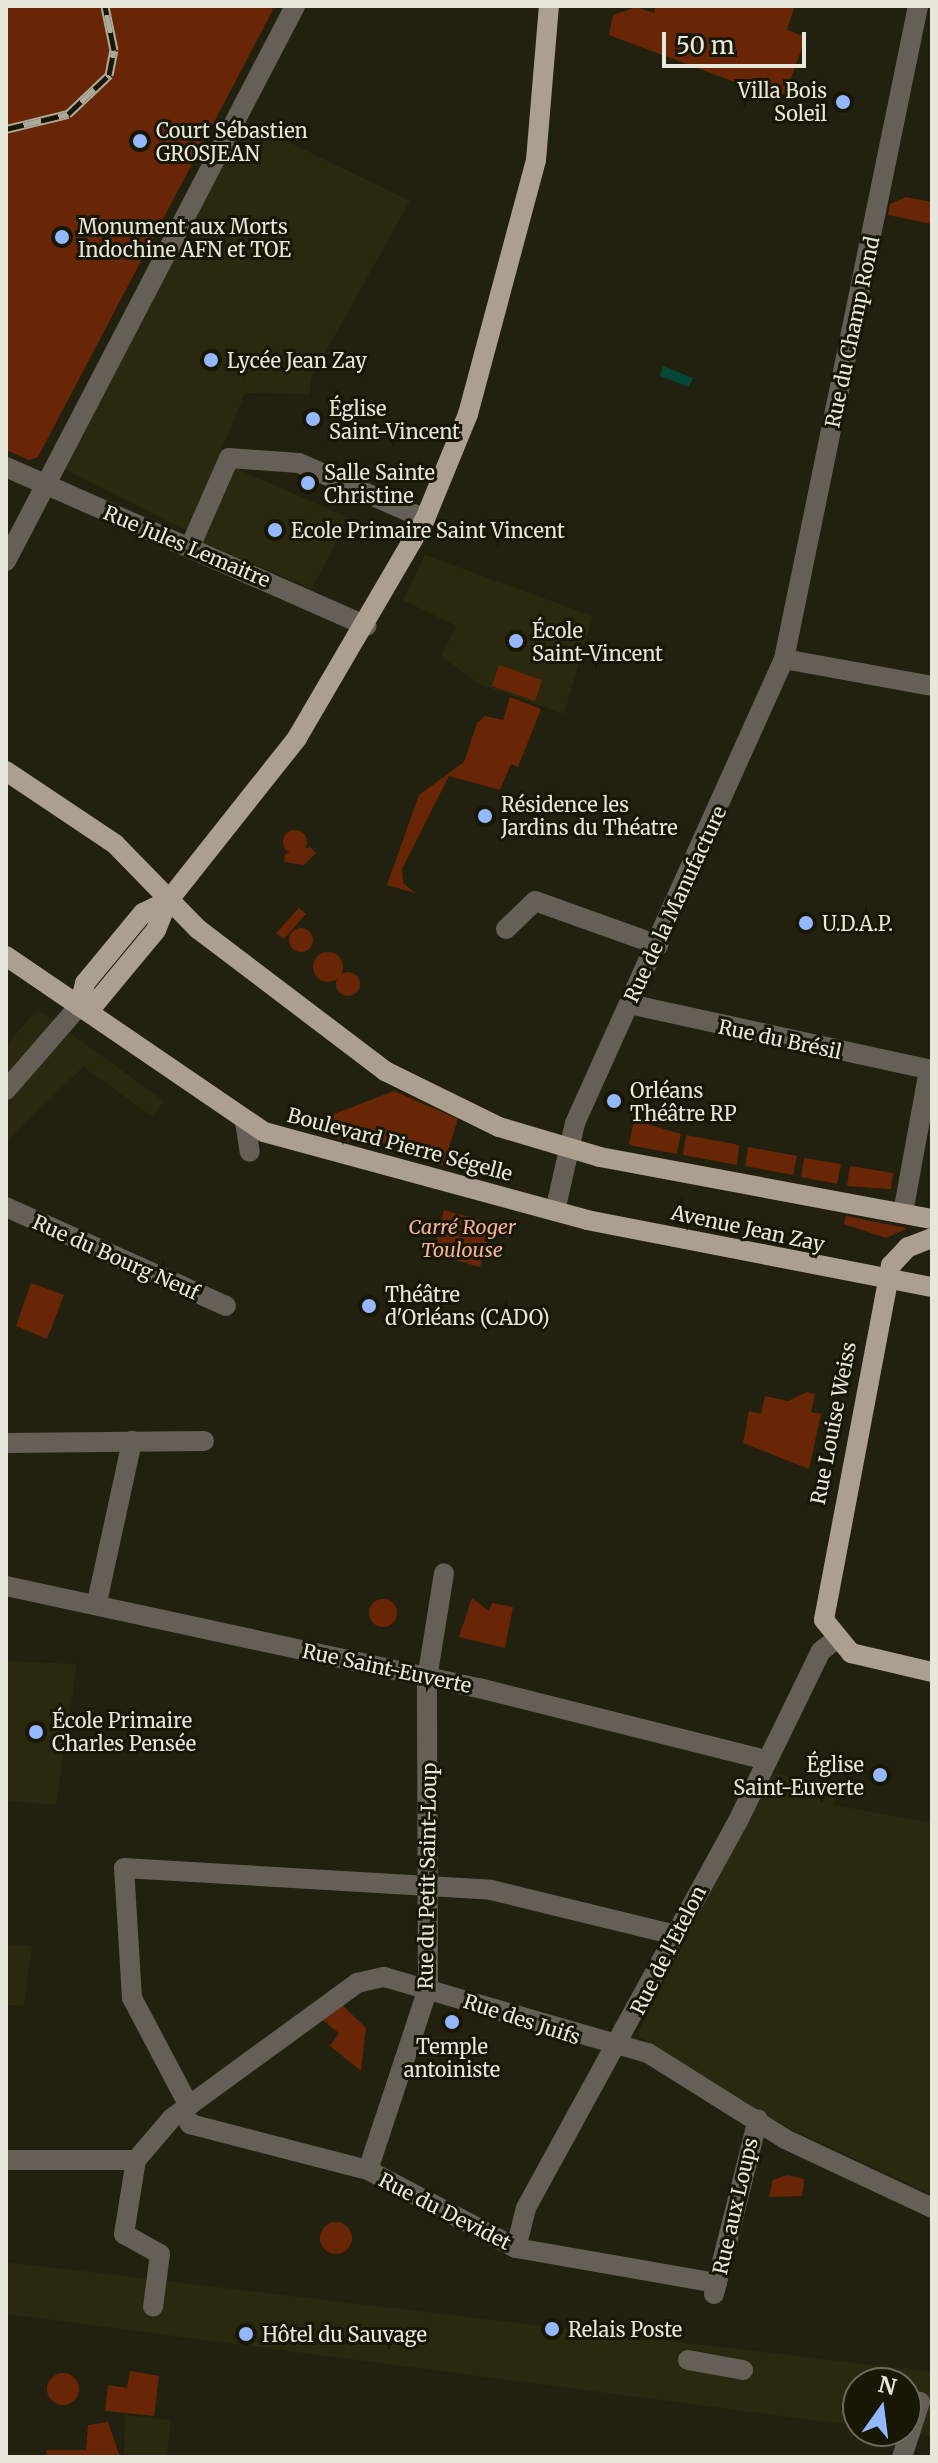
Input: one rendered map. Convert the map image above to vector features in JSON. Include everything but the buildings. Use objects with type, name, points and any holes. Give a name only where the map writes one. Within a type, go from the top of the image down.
[{"type":"main road","points":[[79,1006],[94,1005],[156,930],[168,901],[297,738],[367,626],[425,519],[471,405],[536,160],[549,6]]},
{"type":"main road","name":"Boulevard Pierre Ségelle","points":[[6,771],[115,844],[168,901],[385,1071],[546,1142],[571,1139]]},
{"type":"main road","name":"Boulevard Pierre Ségelle","points":[[6,956],[245,1122],[286,1140],[555,1211]]},
{"type":"main road","name":"Avenue Jean Zay","points":[[571,1139],[932,1219]]},
{"type":"main road","name":"Avenue Jean Zay","points":[[555,1211],[932,1287]]},
{"type":"main road","name":"Rue Louise Weiss","points":[[827,1646],[824,1620],[838,1520],[887,1280],[900,1252],[932,1238]]},
{"type":"main road","points":[[827,1646],[932,1672]]},
{"type":"street","points":[[6,561],[42,483],[295,6]]},
{"type":"street","name":"Rue du Champ Rond","points":[[784,659],[918,6]]},
{"type":"street","points":[[190,547],[229,458],[299,463],[425,519]]},
{"type":"street","name":"Rue Jules Lemaitre","points":[[6,467],[367,626]]},
{"type":"street","points":[[784,659],[932,686]]},
{"type":"street","name":"Rue de la Manufacture","points":[[555,1211],[571,1139],[784,659]]},
{"type":"street","points":[[506,929],[535,901],[658,945]]},
{"type":"street","name":"Rue du Brésil","points":[[629,1004],[931,1070]]},
{"type":"street","points":[[6,1090],[79,1006]]},
{"type":"street","points":[[903,1213],[931,1070]]},
{"type":"street","points":[[245,1122],[250,1152]]},
{"type":"street","name":"Rue du Bourg Neuf","points":[[6,1207],[226,1306]]},
{"type":"street","points":[[97,1602],[132,1441]]},
{"type":"street","points":[[6,1443],[204,1441]]},
{"type":"street","name":"Rue du Petit Saint-Loup","points":[[368,2170],[428,1989],[427,1679],[444,1573]]},
{"type":"street","name":"Rue Saint-Euverte","points":[[6,1586],[97,1602],[765,1760]]},
{"type":"street","name":"Rue de l'Etelon","points":[[516,2248],[526,2208],[617,2049],[827,1646]]},
{"type":"street","points":[[187,2110],[132,1998],[124,1868],[430,1883],[522,1896],[675,1935]]},
{"type":"street","name":"Rue des Juifs","points":[[136,2160],[187,2110],[362,1980],[384,1977],[617,2049],[648,2053],[758,2119],[785,2139],[932,2208]]},
{"type":"street","name":"Rue du Devidet","points":[[187,2110],[190,2124],[368,2170],[516,2248],[715,2289]]},
{"type":"street","name":"Rue aux Loups","points":[[715,2289],[758,2119]]},
{"type":"street","points":[[10,2159],[136,2160],[124,2234],[160,2254],[153,2307]]},
{"type":"street","points":[[688,2360],[743,2370]]},
{"type":"shaded area","points":[[246,121],[410,201],[310,380],[310,394],[245,393],[188,531],[64,469]]},
{"type":"shaded area","points":[[663,366],[693,378],[689,387],[660,376]]},
{"type":"shaded area","name":"Ecole Primaire Saint Vincent","points":[[233,467],[349,518],[312,589],[202,542]]},
{"type":"shaded area","name":"École Saint-Vincent","points":[[425,555],[593,616],[564,714],[479,684],[441,656],[456,626],[403,600]]},
{"type":"shaded area","points":[[37,1009],[164,1101],[153,1117],[83,1067],[6,1142],[6,1046]]},
{"type":"shaded area","name":"École Primaire Charles Pensée","points":[[6,1661],[77,1664],[56,1805],[6,1801]]},
{"type":"shaded area","points":[[771,1772],[837,1787],[834,1805],[932,1823],[932,2195],[783,2125],[637,2035]]},
{"type":"shaded area","points":[[6,1944],[32,1946],[24,2006],[6,2005]]},
{"type":"shaded area","points":[[6,2262],[890,2367],[842,2367],[842,2424],[6,2314]]},
{"type":"shaded area","points":[[922,2371],[932,2372],[932,2436],[922,2435]]},
{"type":"shaded area","points":[[125,2415],[171,2420],[167,2457],[124,2457]]},
{"type":"green space","points":[[6,6],[275,6],[38,457],[29,460],[6,450]]},
{"type":"green space","points":[[656,6],[795,6],[787,30],[806,37],[783,100],[609,35],[613,15],[636,7],[654,13]]},
{"type":"green space","points":[[906,197],[932,202],[932,224],[888,215],[890,204]]},
{"type":"green space","points":[[499,665],[542,680],[535,701],[492,686]]},
{"type":"green space","points":[[510,697],[541,709],[518,767],[511,764],[500,790],[449,776],[402,869],[403,883],[415,893],[387,885],[419,795],[464,762],[477,723],[485,716],[503,720]]},
{"type":"green space","points":[[295,830],[303,834],[307,842],[303,850],[295,854],[287,850],[283,842],[287,834]]},
{"type":"green space","points":[[310,847],[316,853],[304,865],[284,862],[285,854]]},
{"type":"green space","points":[[299,908],[306,914],[284,939],[276,933]]},
{"type":"green space","points":[[301,928],[310,931],[313,940],[310,949],[301,952],[292,949],[289,940],[292,931]]},
{"type":"green space","points":[[328,952],[339,956],[343,967],[339,978],[328,982],[317,978],[313,967],[317,956]]},
{"type":"green space","points":[[348,972],[357,975],[360,984],[357,993],[348,996],[339,993],[336,984],[339,975]]},
{"type":"green space","points":[[394,1091],[458,1119],[443,1166],[317,1133],[321,1119]]},
{"type":"green space","points":[[634,1120],[681,1134],[677,1154],[629,1145]]},
{"type":"green space","points":[[686,1135],[739,1145],[737,1165],[683,1155]]},
{"type":"green space","points":[[748,1147],[797,1156],[793,1175],[745,1166]]},
{"type":"green space","points":[[804,1158],[841,1164],[837,1184],[801,1177]]},
{"type":"green space","points":[[850,1166],[893,1173],[891,1189],[847,1186]]},
{"type":"green space","name":"Carré Roger Toulouse","points":[[444,1210],[492,1223],[480,1267],[433,1254]]},
{"type":"green space","points":[[846,1216],[906,1229],[886,1238],[844,1224]]},
{"type":"green space","points":[[31,1283],[64,1295],[47,1339],[16,1326]]},
{"type":"green space","points":[[807,1392],[815,1394],[811,1412],[821,1414],[809,1469],[743,1443],[749,1411],[761,1414],[765,1396],[788,1401]]},
{"type":"green space","points":[[472,1598],[489,1611],[492,1603],[513,1607],[505,1648],[459,1637]]},
{"type":"green space","points":[[383,1599],[393,1603],[397,1613],[393,1623],[383,1627],[373,1623],[369,1613],[373,1603]]},
{"type":"green space","points":[[339,2002],[366,2028],[361,2071],[330,2046],[339,2033],[320,2018]]},
{"type":"green space","points":[[787,2175],[804,2179],[802,2196],[769,2197],[773,2180]]},
{"type":"green space","points":[[336,2222],[348,2226],[352,2238],[348,2250],[336,2254],[324,2250],[320,2238],[324,2226]]},
{"type":"green space","points":[[130,2371],[159,2376],[154,2416],[105,2411],[108,2385],[127,2388]]},
{"type":"green space","points":[[63,2373],[74,2378],[79,2389],[74,2400],[63,2405],[52,2400],[47,2389],[52,2378]]},
{"type":"green space","points":[[108,2422],[120,2457],[47,2457],[46,2450],[86,2450],[88,2425]]},
{"type":"railway","points":[[6,129],[68,114],[109,75],[114,50],[105,6]]},
{"type":"place","name":"Villa Bois Soleil","points":[[843,102]]},
{"type":"place","name":"Court Sébastien GROSJEAN","points":[[140,141]]},
{"type":"place","name":"Monument aux Morts Indochine AFN et TOE","points":[[62,237]]},
{"type":"place","name":"Lycée Jean Zay","points":[[211,360]]},
{"type":"place","name":"Église Saint-Vincent","points":[[313,419]]},
{"type":"place","name":"Salle Sainte Christine","points":[[308,483]]},
{"type":"place","name":"Ecole Primaire Saint Vincent","points":[[275,530]]},
{"type":"place","name":"École Saint-Vincent","points":[[516,641]]},
{"type":"place","name":"Résidence les Jardins du Théatre","points":[[485,816]]},
{"type":"place","name":"U.D.A.P.","points":[[806,923]]},
{"type":"place","name":"Orléans Théâtre RP","points":[[614,1101]]},
{"type":"place","name":"Théâtre d'Orléans (CADO)","points":[[369,1306]]},
{"type":"place","name":"École Primaire Charles Pensée","points":[[36,1732]]},
{"type":"place","name":"Église Saint-Euverte","points":[[880,1775]]},
{"type":"place","name":"Temple antoiniste","points":[[452,2022]]},
{"type":"place","name":"Relais Poste","points":[[552,2329]]},
{"type":"place","name":"Hôtel du Sauvage","points":[[246,2334]]}]
